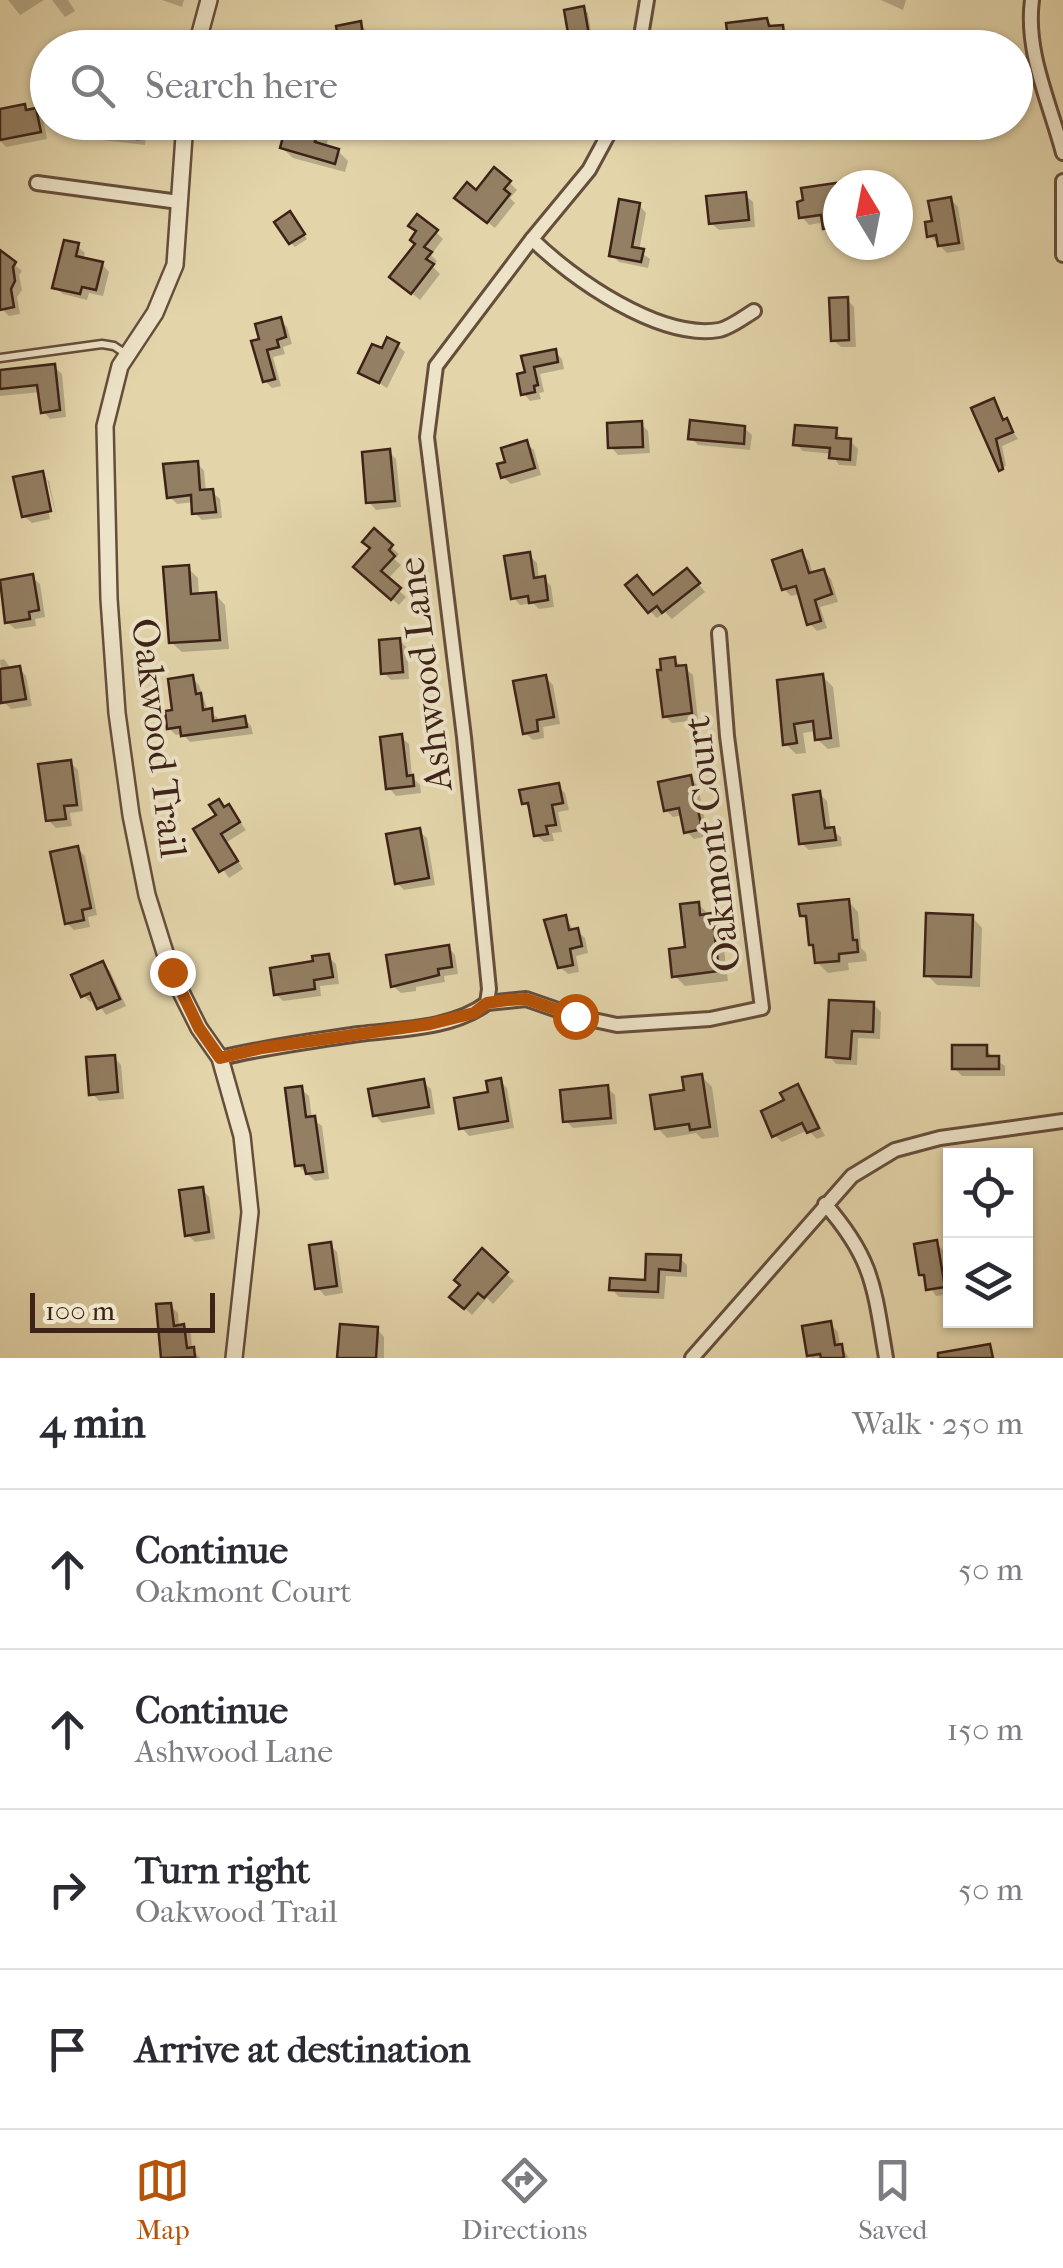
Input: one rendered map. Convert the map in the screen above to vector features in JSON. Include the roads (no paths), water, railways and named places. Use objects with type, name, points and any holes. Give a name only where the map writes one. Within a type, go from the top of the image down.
[{"type":"street","points":[[201,30],[209,0]]},
{"type":"street","points":[[642,30],[646,0]]},
{"type":"street","points":[[1031,30],[1032,0]]},
{"type":"street","points":[[1033,53],[1063,153]]},
{"type":"street","name":"Oakwood Trail","points":[[184,140],[172,275],[155,314],[120,366],[105,426],[109,599],[116,713],[147,895],[172,972],[199,1028],[220,1058],[242,1136],[250,1212],[234,1358]]},
{"type":"street","name":"Ashwood Lane","points":[[487,1003],[489,989],[464,737],[427,436],[436,366],[590,170],[606,140]]},
{"type":"street","points":[[1063,181],[1063,255]]},
{"type":"street","points":[[37,184],[180,202]]},
{"type":"street","points":[[532,239],[567,270],[623,304],[673,327],[721,330],[754,311]]},
{"type":"street","name":"Oakmont Court","points":[[487,1003],[526,999],[617,1025],[710,1019],[762,1008],[727,736],[720,633]]},
{"type":"street","points":[[220,1058],[262,1048],[430,1024],[474,1013],[487,1003]]},
{"type":"street","points":[[692,1358],[852,1176],[894,1150],[940,1138],[1063,1122]]},
{"type":"street","points":[[825,1204],[854,1240],[872,1274],[886,1358]]},
{"type":"lane","points":[[0,358],[102,344],[114,346],[127,355]]}]
